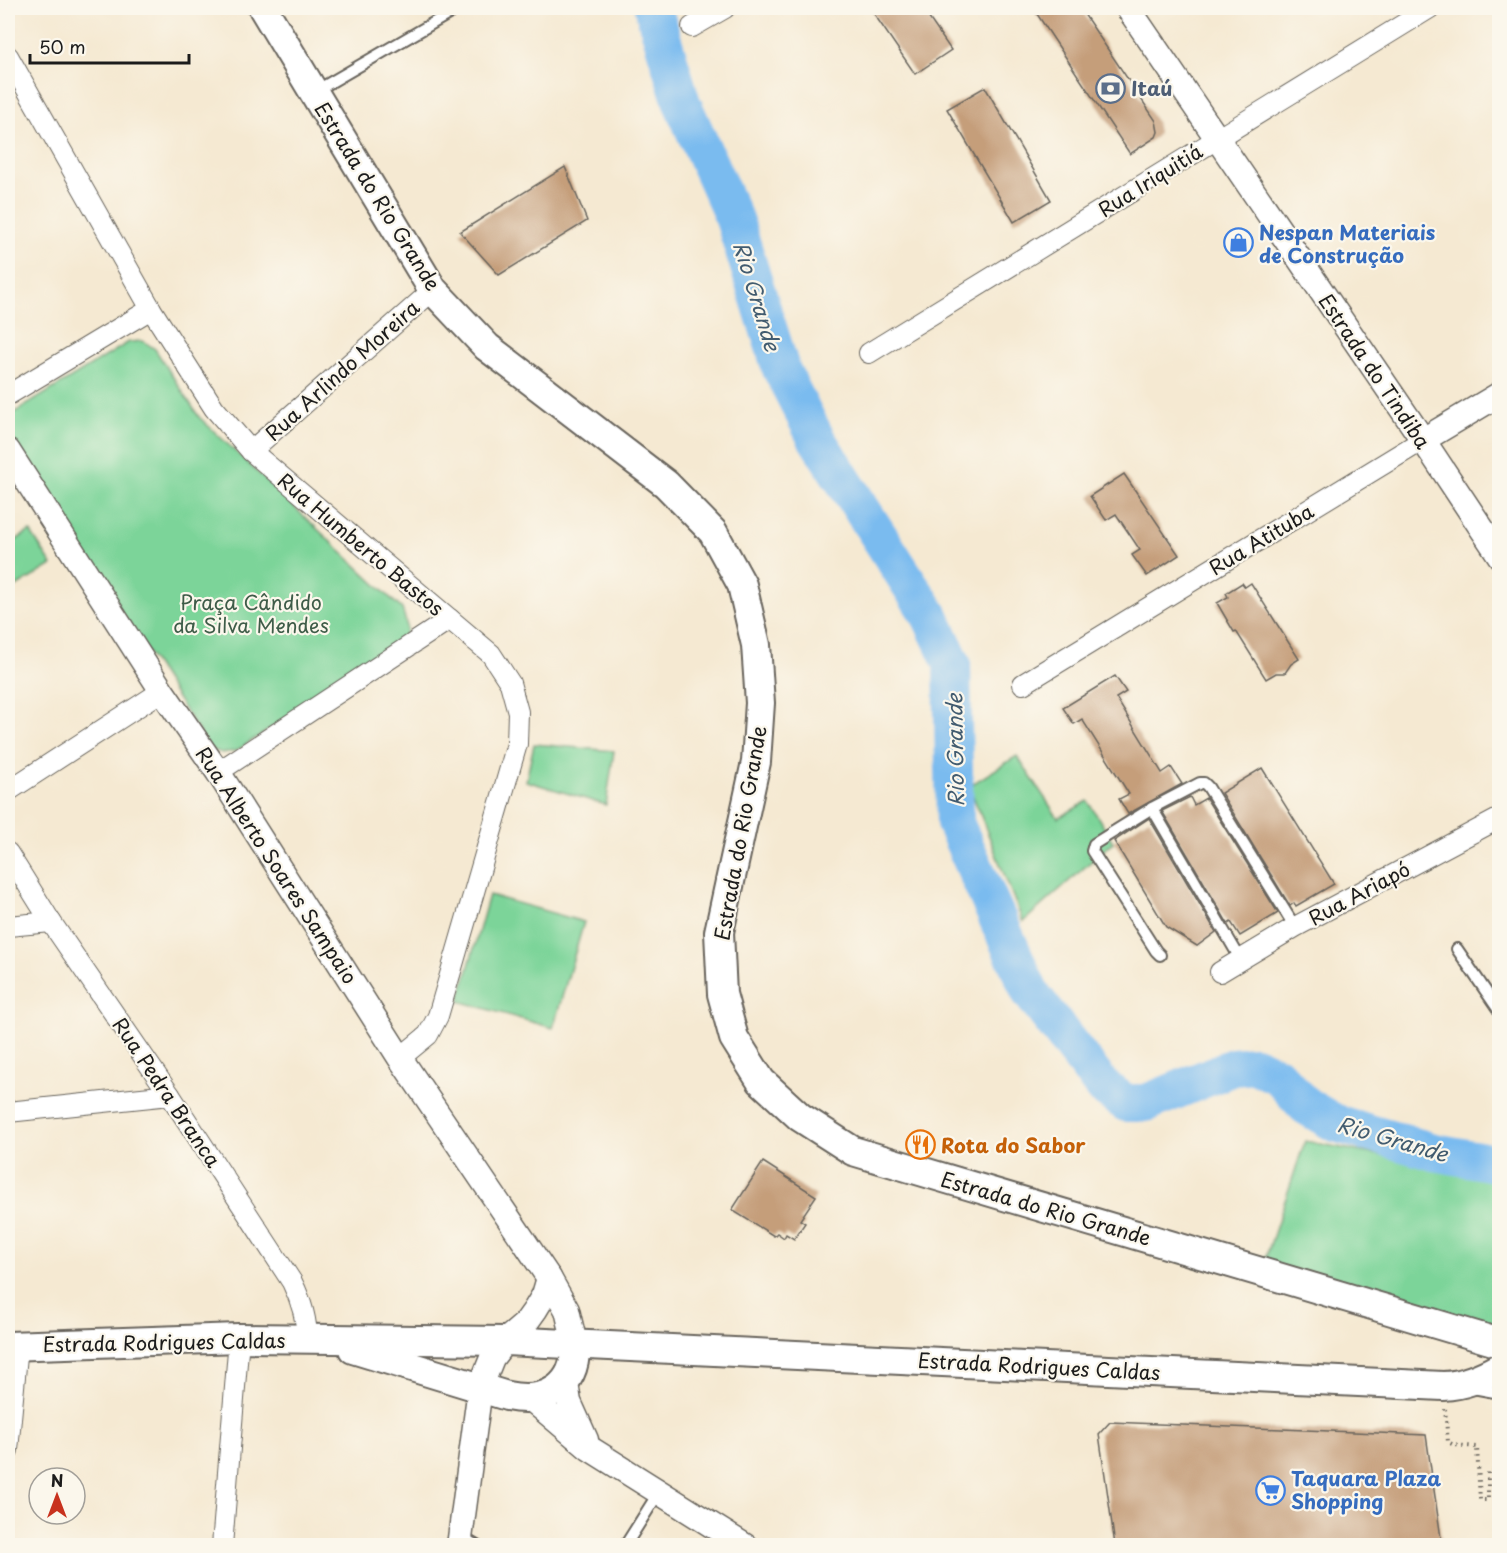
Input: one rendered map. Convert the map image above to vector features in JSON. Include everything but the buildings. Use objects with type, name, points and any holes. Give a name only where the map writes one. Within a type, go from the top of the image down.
[{"type":"main road","name":"Estrada do Rio Grande","points":[[263,8],[433,290],[488,347],[666,484],[713,532],[742,585],[756,645],[760,703],[756,762],[719,932],[722,994],[734,1038],[761,1081],[800,1117],[853,1151],[1500,1343]]},
{"type":"main road","name":"Estrada Rodrigues Caldas","points":[[13,1346],[239,1338],[505,1341],[1450,1393],[1500,1367]]},
{"type":"main road","name":"Estrada Rodrigues Caldas","points":[[314,1340],[518,1397]]},
{"type":"main road","points":[[518,1397],[547,1394],[566,1383],[573,1369],[575,1344]]},
{"type":"street","points":[[692,27],[725,8]]},
{"type":"street","name":"Estrada do Tindiba","points":[[1128,8],[1500,556]]},
{"type":"street","name":"Rua Iriquitiá","points":[[869,353],[1430,8]]},
{"type":"street","name":"Rua Humberto Bastos","points":[[8,56],[151,309],[214,408],[251,451],[491,654],[510,683],[518,712],[517,744],[438,1016],[428,1035],[400,1058]]},
{"type":"street","name":"Rua Arlindo Moreira","points":[[251,451],[433,290]]},
{"type":"street","points":[[8,395],[151,309]]},
{"type":"street","name":"Rua Atituba","points":[[1023,684],[1500,394]]},
{"type":"street","name":"Rua Alberto Soares Sampaio","points":[[8,451],[162,691],[218,772],[400,1058],[549,1278],[567,1310],[575,1344]]},
{"type":"street","points":[[218,772],[450,619]]},
{"type":"street","points":[[8,791],[162,691]]},
{"type":"street","name":"Rua Ariapó","points":[[1220,972],[1295,927],[1500,818]]},
{"type":"street","name":"Rua Pedra Branca","points":[[8,853],[51,922],[170,1095],[292,1282],[300,1299],[307,1329],[314,1340]]},
{"type":"street","points":[[8,926],[51,922]]},
{"type":"street","points":[[8,1112],[170,1095]]},
{"type":"street","points":[[465,1542],[473,1438],[480,1388],[492,1358],[505,1341],[525,1324],[535,1310],[549,1278]]},
{"type":"street","points":[[222,1545],[239,1338]]},
{"type":"street","points":[[8,1450],[13,1346]]},
{"type":"street","points":[[566,1383],[575,1420],[590,1448]]},
{"type":"street","points":[[473,1438],[518,1397],[590,1448],[745,1545]]},
{"type":"lane","points":[[314,92],[459,8]]},
{"type":"lane","points":[[1160,955],[1092,851],[1094,844],[1152,808],[1200,783],[1204,783],[1295,927]]},
{"type":"lane","points":[[1152,808],[1241,960]]},
{"type":"lane","points":[[1457,949],[1500,1012]]},
{"type":"lane","points":[[1450,1393],[1500,1393]]},
{"type":"lane","points":[[625,1545],[660,1492]]},
{"type":"path","points":[[1450,1393],[1448,1442],[1477,1448],[1480,1500],[1488,1500],[1488,1472],[1500,1471]]},
{"type":"green space","name":"Praça Cândido da Silva Mendes","points":[[143,341],[155,349],[199,417],[402,609],[405,620],[406,633],[398,646],[236,751],[222,753],[210,749],[8,438],[8,420],[12,414],[129,342]]},
{"type":"green space","points":[[30,531],[52,565],[8,592],[8,545]]},
{"type":"green space","points":[[534,744],[614,751],[606,805],[526,781]]},
{"type":"green space","points":[[1017,756],[1058,818],[1088,801],[1113,842],[1023,922],[969,786]]},
{"type":"green space","points":[[489,895],[584,922],[553,1028],[459,1001]]},
{"type":"green space","points":[[1305,1141],[1499,1178],[1500,1321],[1474,1324],[1264,1263]]},
{"type":"waterway","name":"Rio Grande","points":[[653,8],[682,103],[734,219],[781,369],[816,438],[930,616],[952,663],[955,823],[1030,992],[1103,1087],[1126,1103],[1146,1103],[1233,1067],[1255,1065],[1278,1076],[1306,1106],[1335,1123],[1434,1152],[1500,1164]]},
{"type":"place","name":"Itaú","points":[[1110,88]]},
{"type":"place","name":"Nespan Materiais de Construção","points":[[1238,243]]},
{"type":"place","name":"Rota do Sabor","points":[[920,1145]]},
{"type":"place","name":"Taquara Plaza Shopping","points":[[1270,1490]]}]
